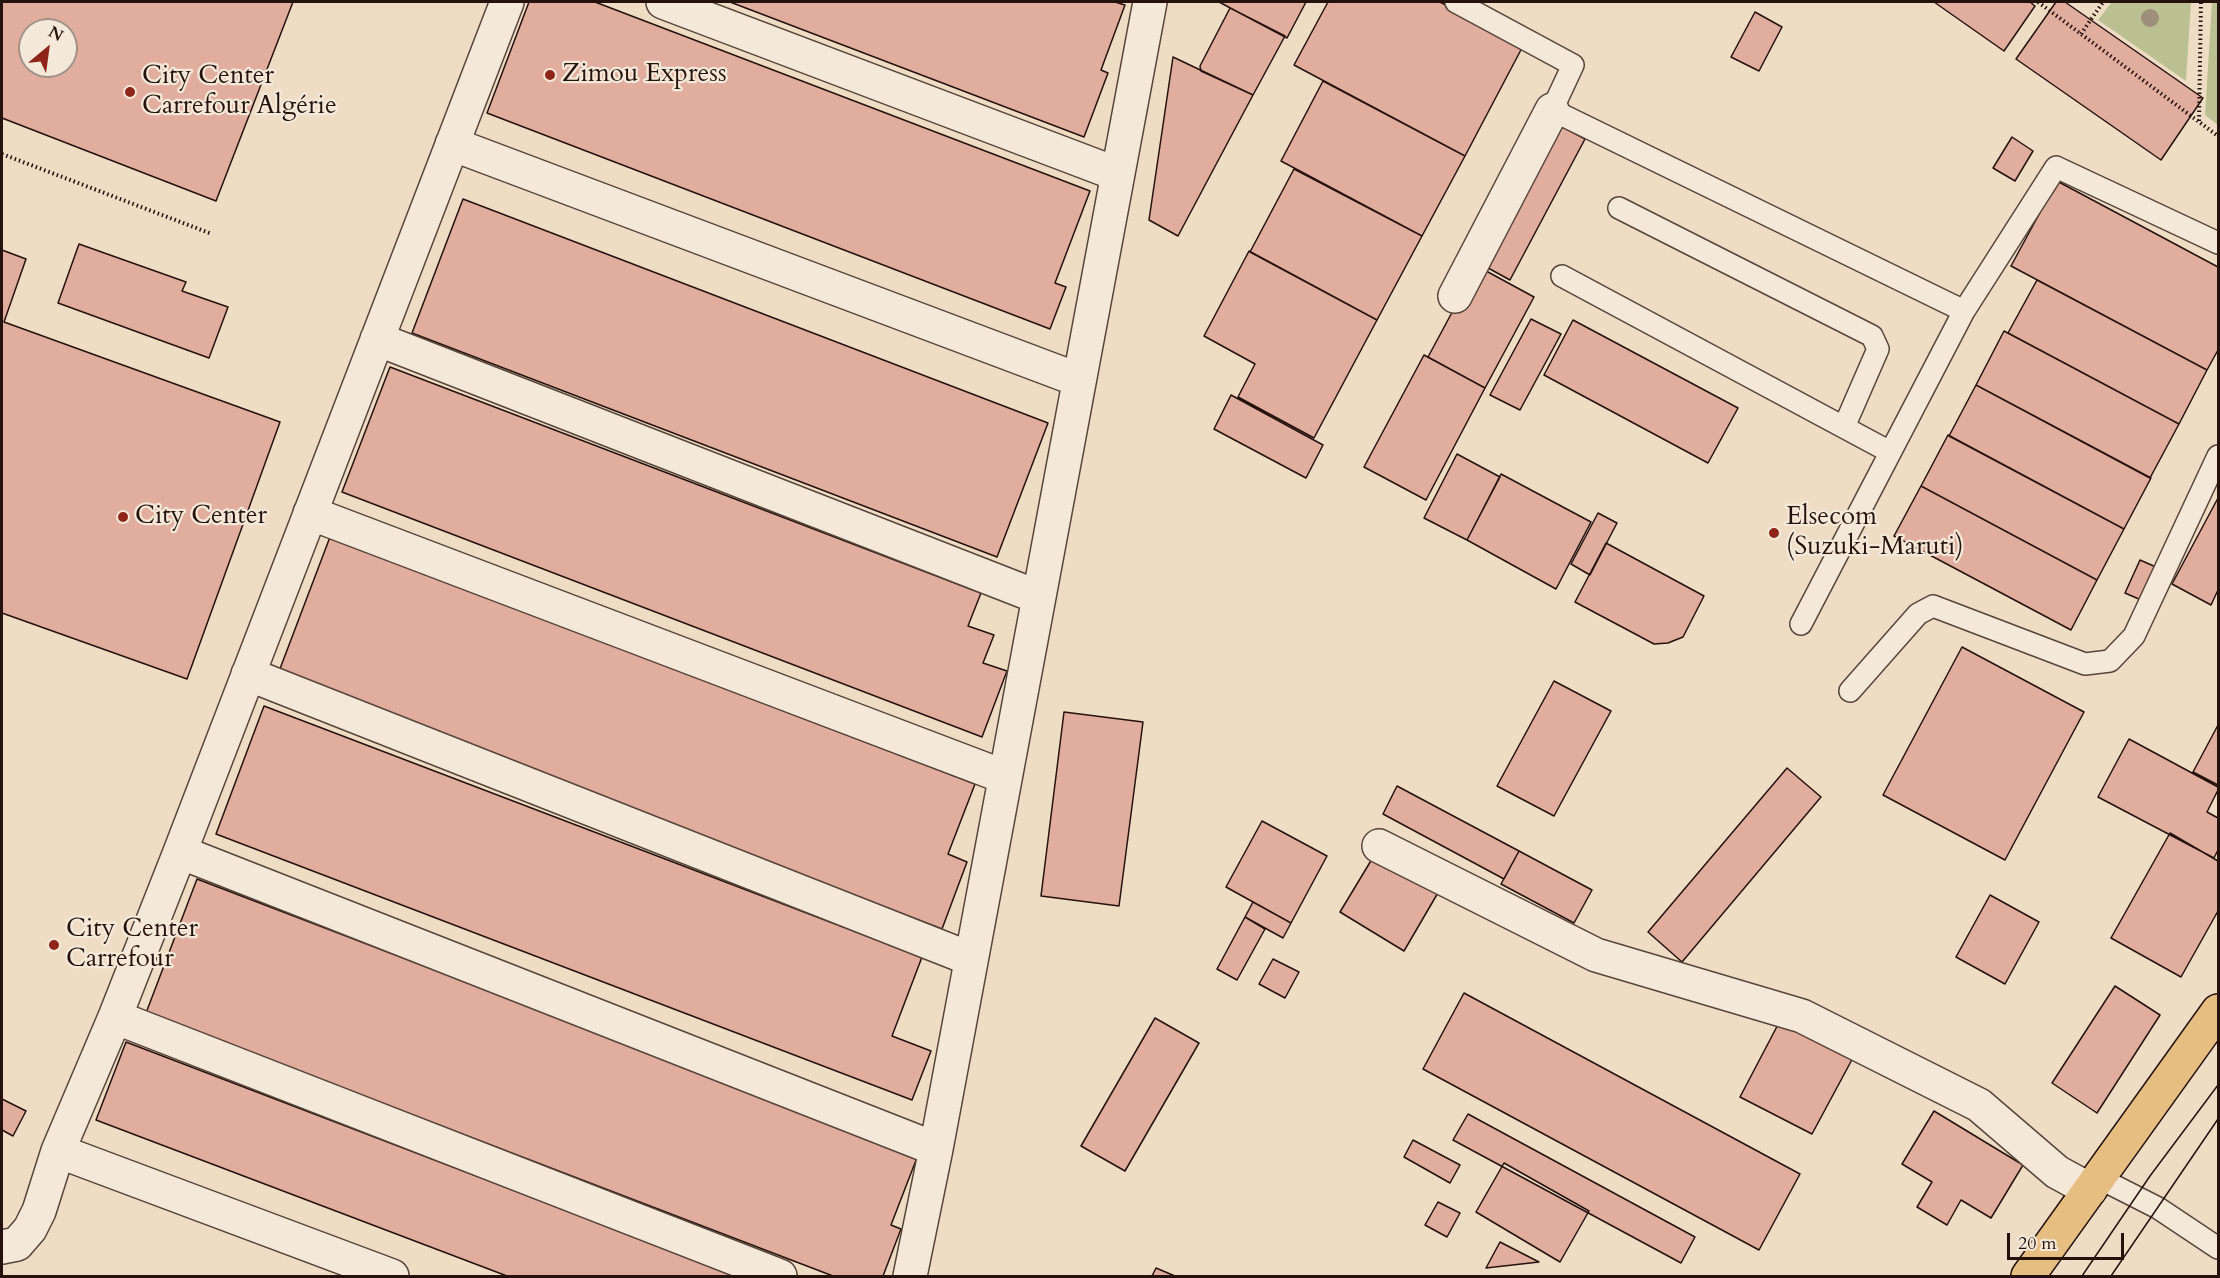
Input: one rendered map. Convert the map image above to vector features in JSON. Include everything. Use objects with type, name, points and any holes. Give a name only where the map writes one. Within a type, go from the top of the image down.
[{"type":"main road","points":[[2034,1270],[2218,1011]]},
{"type":"street","points":[[2,1247],[17,1244],[30,1229],[39,1211],[58,1151],[115,1017],[180,852],[507,2]]},
{"type":"street","points":[[663,2],[1117,174]]},
{"type":"street","points":[[909,1276],[936,1149],[1150,2]]},
{"type":"street","points":[[1455,296],[1552,110]]},
{"type":"street","points":[[452,144],[1079,380]]},
{"type":"street","points":[[377,339],[1038,597]]},
{"type":"street","points":[[310,513],[1005,777]]},
{"type":"street","points":[[248,674],[971,959]]},
{"type":"street","points":[[1378,846],[1596,955],[1802,1016],[1979,1105],[2057,1172],[2094,1184]]},
{"type":"street","points":[[180,852],[936,1149]]},
{"type":"street","points":[[115,1017],[780,1276]]},
{"type":"street","points":[[58,1151],[392,1276]]},
{"type":"lane","points":[[1456,2],[1573,65],[1552,110],[1964,311]]},
{"type":"lane","points":[[1801,624],[1964,311],[2056,167],[2218,243]]},
{"type":"lane","points":[[1619,208],[1872,336],[1878,349],[1844,427]]},
{"type":"lane","points":[[1562,276],[1890,452]]},
{"type":"lane","points":[[1850,691],[1918,614],[1933,606],[2085,663],[2110,661],[2134,636],[2218,456]]},
{"type":"lane","points":[[2094,1184],[2158,1208],[2218,1248]]},
{"type":"path","points":[[2038,2],[2218,136]]},
{"type":"path","points":[[2081,34],[2103,2]]},
{"type":"path","points":[[2199,121],[2201,2]]},
{"type":"path","points":[[2,154],[212,234]]},
{"type":"green space","points":[[2112,2],[2191,2],[2186,81],[2098,20]]},
{"type":"green space","points":[[2212,2],[2218,2],[2218,125],[2205,115]]},
{"type":"building","name":"City Center Carrefour Algérie","points":[[2,2],[293,2],[216,201],[2,118]]},
{"type":"building","points":[[529,2],[595,2],[1090,191],[1055,283],[1066,287],[1050,329],[487,113]]},
{"type":"building","points":[[730,2],[1115,2],[1125,5],[1101,70],[1108,73],[1084,137]]},
{"type":"building","points":[[1219,2],[1306,2],[1287,38]]},
{"type":"building","points":[[1328,2],[1440,2],[1523,46],[1465,156],[1294,65]]},
{"type":"building","points":[[1934,2],[2030,2],[2035,6],[2004,51]]},
{"type":"building","points":[[2056,2],[2065,2],[2203,98],[2161,160],[2016,59]]},
{"type":"building","points":[[1230,8],[1285,36],[1253,95],[1201,71],[1200,66]]},
{"type":"building","points":[[1755,12],[1782,27],[1759,71],[1731,57]]},
{"type":"building","points":[[1173,57],[1253,95],[1178,236],[1149,220]]},
{"type":"building","points":[[1323,81],[1465,156],[1422,236],[1281,161]]},
{"type":"building","points":[[1554,122],[1585,139],[1510,280],[1479,263]]},
{"type":"building","points":[[2012,137],[2033,151],[2015,181],[1993,168]]},
{"type":"building","points":[[1294,169],[1422,236],[1377,320],[1250,252]]},
{"type":"building","points":[[2057,181],[2218,267],[2218,350],[2207,370],[2011,266]]},
{"type":"building","points":[[463,199],[1048,423],[997,557],[412,333]]},
{"type":"building","points":[[79,244],[186,282],[182,291],[228,307],[209,358],[58,303]]},
{"type":"building","name":"City Center","points":[[2,250],[26,259],[4,322],[280,422],[187,679],[2,613]]},
{"type":"building","points":[[1249,251],[1377,320],[1314,438],[1238,397],[1255,364],[1204,336]]},
{"type":"building","points":[[1477,266],[1534,297],[1485,388],[1428,357]]},
{"type":"building","points":[[2037,280],[2207,370],[2179,424],[2008,333]]},
{"type":"building","points":[[1531,319],[1561,334],[1520,410],[1490,395]]},
{"type":"building","points":[[1573,320],[1738,408],[1708,463],[1544,375]]},
{"type":"building","points":[[2004,331],[2179,424],[2150,478],[1976,385]]},
{"type":"building","points":[[1424,355],[1485,388],[1426,500],[1364,467]]},
{"type":"building","points":[[390,367],[981,593],[968,626],[994,635],[983,663],[1007,671],[982,737],[342,492]]},
{"type":"building","points":[[1976,385],[2151,478],[2124,529],[1949,436]]},
{"type":"building","points":[[1231,395],[1323,445],[1306,478],[1214,429]]},
{"type":"building","points":[[1948,435],[2124,529],[2097,580],[1921,486]]},
{"type":"building","points":[[1457,454],[1500,477],[1467,540],[1424,518]]},
{"type":"building","points":[[1501,474],[1591,522],[1556,589],[1467,540]]},
{"type":"building","points":[[1921,486],[2097,580],[2071,630],[1894,536]]},
{"type":"building","points":[[2218,498],[2218,590],[2211,605],[2172,584]]},
{"type":"building","points":[[1598,513],[1617,523],[1590,575],[1571,564]]},
{"type":"building","points":[[330,537],[975,784],[948,854],[967,862],[942,929],[278,674]]},
{"type":"building","points":[[1606,543],[1704,596],[1683,637],[1668,643],[1654,644],[1575,602]]},
{"type":"building","points":[[2140,560],[2156,567],[2141,600],[2125,593]]},
{"type":"building","points":[[1962,647],[2084,712],[2005,860],[1883,795]]},
{"type":"building","points":[[1554,681],[1611,711],[1554,816],[1497,786]]},
{"type":"building","points":[[264,706],[922,957],[892,1036],[931,1051],[912,1100],[216,834]]},
{"type":"building","points":[[1064,712],[1143,722],[1119,906],[1041,896]]},
{"type":"building","points":[[2218,725],[2218,785],[2193,772]]},
{"type":"building","points":[[2129,739],[2218,787],[2207,812],[2218,818],[2218,850],[2214,858],[2098,797]]},
{"type":"building","points":[[1787,768],[1821,797],[1682,962],[1648,932]]},
{"type":"building","points":[[1397,786],[1519,851],[1504,879],[1383,814]]},
{"type":"building","points":[[1262,821],[1327,856],[1291,923],[1226,887]]},
{"type":"building","points":[[2170,833],[2218,861],[2218,911],[2181,977],[2111,938]]},
{"type":"building","points":[[1519,851],[1592,890],[1574,923],[1501,884]]},
{"type":"building","points":[[1375,854],[1439,891],[1404,951],[1340,912]]},
{"type":"building","points":[[197,879],[918,1155],[891,1225],[901,1229],[883,1276],[833,1276],[146,1013]]},
{"type":"building","points":[[1990,895],[2039,922],[2005,984],[1956,957]]},
{"type":"building","points":[[1253,902],[1291,923],[1283,938],[1245,917]]},
{"type":"building","points":[[1245,917],[1265,929],[1237,980],[1217,969]]},
{"type":"building","points":[[1273,959],[1299,972],[1285,998],[1259,984]]},
{"type":"building","points":[[2115,986],[2160,1015],[2097,1113],[2052,1083]]},
{"type":"building","points":[[1464,993],[1800,1174],[1759,1250],[1423,1069]]},
{"type":"building","points":[[1783,1015],[1855,1054],[1812,1134],[1740,1097]]},
{"type":"building","points":[[1155,1018],[1199,1043],[1125,1171],[1081,1146]]},
{"type":"building","points":[[126,1042],[738,1276],[507,1276],[96,1120]]},
{"type":"building","points":[[2,1099],[26,1111],[13,1136],[2,1130]]},
{"type":"building","points":[[1934,1111],[2023,1165],[1991,1218],[1961,1200],[1947,1225],[1917,1207],[1932,1182],[1902,1164]]},
{"type":"building","points":[[1468,1114],[1695,1237],[1681,1263],[1453,1140]]},
{"type":"building","points":[[1413,1140],[1460,1165],[1450,1183],[1404,1157]]},
{"type":"building","points":[[1504,1163],[1589,1211],[1560,1262],[1476,1212]]},
{"type":"building","points":[[1438,1202],[1460,1213],[1447,1237],[1425,1225]]},
{"type":"building","points":[[1500,1242],[1539,1262],[1486,1268]]},
{"type":"building","points":[[1156,1268],[1175,1276],[1152,1276]]},
{"type":"tram line","points":[[2082,1276],[2150,1176],[2218,1085]]},
{"type":"tram line","points":[[2111,1276],[2218,1119]]},
{"type":"place","name":"Zimou Express","points":[[550,75]]},
{"type":"place","name":"City Center Carrefour Algérie","points":[[130,92]]},
{"type":"place","name":"City Center","points":[[123,517]]},
{"type":"place","name":"Elsecom (Suzuki-Maruti)","points":[[1774,533]]},
{"type":"place","name":"City Center Carrefour","points":[[54,945]]}]
